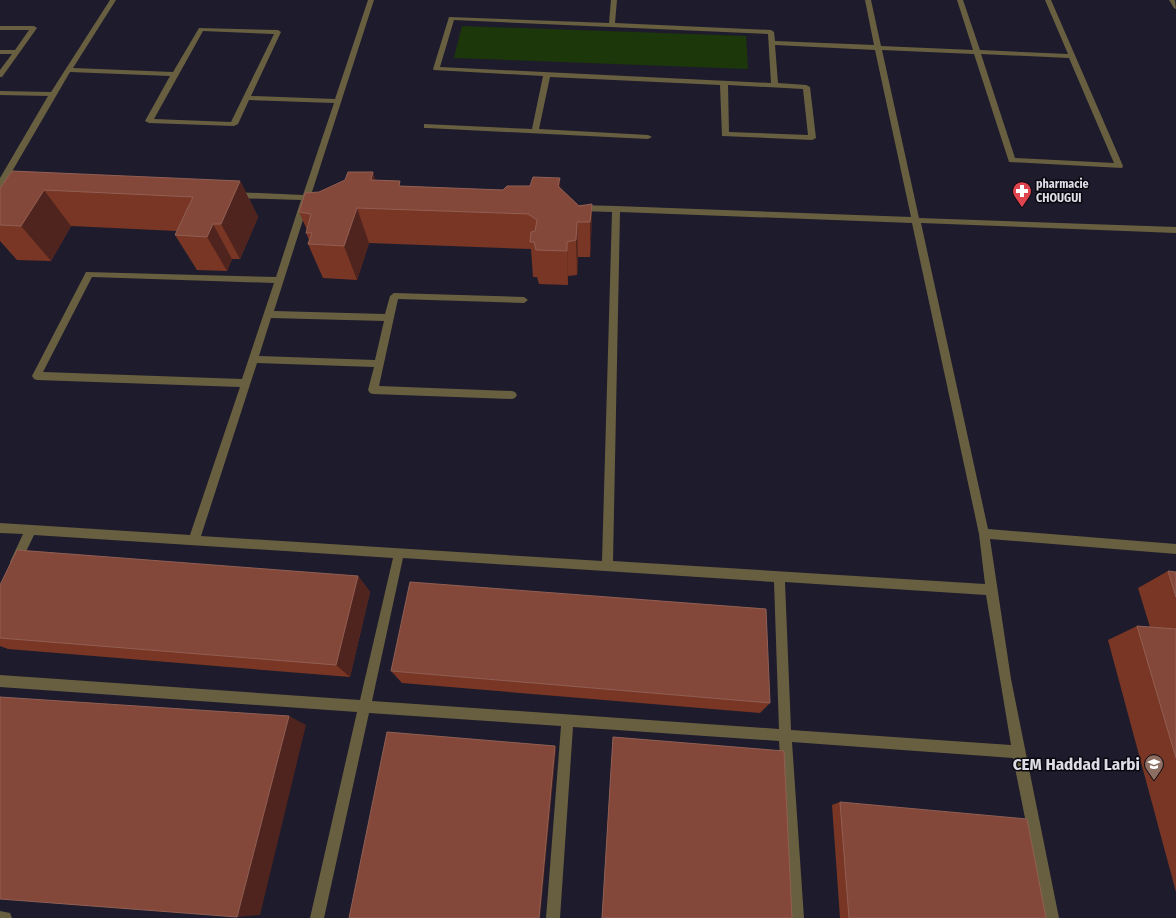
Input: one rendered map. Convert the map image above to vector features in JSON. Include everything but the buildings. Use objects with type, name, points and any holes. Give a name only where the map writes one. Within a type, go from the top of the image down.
[{"type":"street","points":[[3,186],[54,94],[113,0]]},
{"type":"street","points":[[194,540],[371,0]]},
{"type":"street","points":[[612,25],[614,0]]},
{"type":"street","points":[[868,0],[984,534],[990,590],[1018,752],[1052,918]]},
{"type":"street","points":[[960,0],[1012,160],[1118,166],[1048,0]]},
{"type":"street","points":[[1172,0],[1176,7]]},
{"type":"street","points":[[724,83],[725,134],[812,138],[806,87],[775,85],[436,69],[451,18],[771,32],[775,85]]},
{"type":"street","points":[[0,28],[34,28],[0,75]]},
{"type":"street","points":[[201,29],[278,32],[234,124],[149,120],[175,74],[201,29]]},
{"type":"street","points":[[772,43],[1072,56]]},
{"type":"street","points":[[0,52],[16,52]]},
{"type":"street","points":[[69,70],[175,74]]},
{"type":"street","points":[[535,132],[547,74]]},
{"type":"street","points":[[0,94],[54,94]]},
{"type":"street","points":[[246,98],[338,101]]},
{"type":"street","points":[[428,126],[648,137]]},
{"type":"street","points":[[228,195],[322,199]]},
{"type":"street","points":[[568,208],[1176,230]]},
{"type":"street","points":[[607,566],[616,210]]},
{"type":"street","points":[[245,383],[37,376],[89,274],[279,280]]},
{"type":"street","points":[[512,395],[373,390],[394,296],[524,300]]},
{"type":"street","points":[[268,314],[389,318]]},
{"type":"street","points":[[253,359],[378,364]]},
{"type":"street","points":[[0,528],[990,590]]},
{"type":"street","points":[[10,570],[31,530]]},
{"type":"street","points":[[984,534],[1176,549]]},
{"type":"street","points":[[317,918],[399,553]]},
{"type":"street","points":[[779,576],[784,736],[797,918]]},
{"type":"street","points":[[0,681],[1018,752]]},
{"type":"street","points":[[553,918],[567,720]]},
{"type":"street","points":[[0,918],[5,918]]},
{"type":"green space","points":[[462,26],[746,36],[748,69],[454,58]]},
{"type":"place","name":"pharmacie CHOUGUI","points":[[1022,208]]},
{"type":"place","name":"CEM Haddad Larbi","points":[[1154,781]]}]
